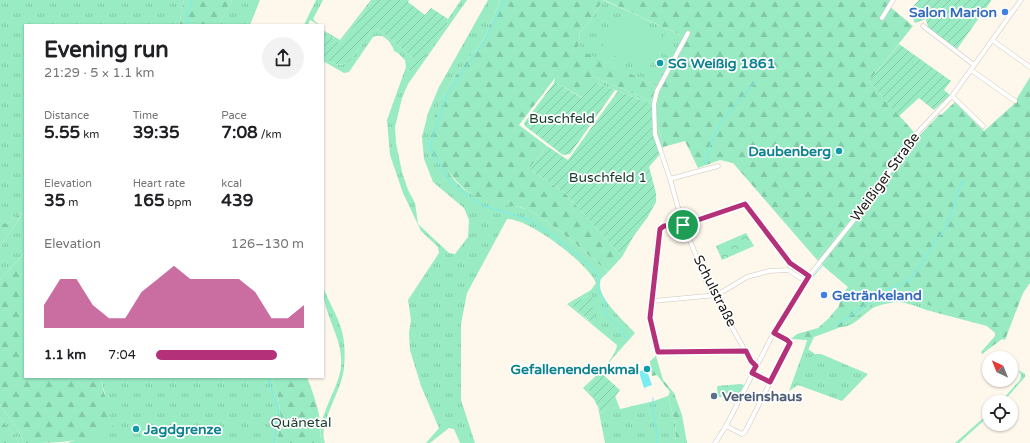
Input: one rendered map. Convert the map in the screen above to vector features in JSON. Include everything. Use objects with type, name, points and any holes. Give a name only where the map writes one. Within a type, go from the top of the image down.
[{"type":"street","points":[[882,18],[893,0]]},
{"type":"street","name":"Weißiger Straße","points":[[716,443],[752,373],[805,281],[860,211],[918,132],[952,96],[1021,0]]},
{"type":"street","points":[[923,26],[974,65]]},
{"type":"street","name":"Schulstraße","points":[[688,33],[660,85],[654,104],[655,134],[683,225],[714,295],[751,361],[756,366]]},
{"type":"street","points":[[992,40],[1030,67]]},
{"type":"street","points":[[971,70],[1015,101]]},
{"type":"street","points":[[952,96],[983,126]]},
{"type":"street","points":[[670,179],[718,166]]},
{"type":"street","points":[[746,351],[658,352],[650,320],[660,229],[664,226],[683,225],[745,204],[792,265],[809,276]]},
{"type":"street","points":[[788,270],[792,265]]},
{"type":"street","points":[[653,300],[714,295],[752,275],[788,270],[805,281]]},
{"type":"street","points":[[726,426],[742,434],[744,433],[790,343],[774,333]]},
{"type":"street","points":[[752,373],[770,382]]},
{"type":"green space","points":[[0,0],[184,0],[179,24],[24,24],[24,253],[0,280],[0,247],[23,213],[19,214],[7,224],[0,224]]},
{"type":"green space","points":[[184,0],[232,0],[220,24],[179,24]]},
{"type":"green space","points":[[232,0],[260,0],[250,24],[220,24]]},
{"type":"green space","points":[[316,0],[323,0],[313,19],[318,24],[310,20],[308,24],[304,24]]},
{"type":"green space","points":[[371,0],[373,0],[340,44],[324,31],[340,40]]},
{"type":"green space","points":[[373,0],[409,0],[408,2],[425,15],[431,8],[448,19],[447,24],[413,72],[406,67],[413,58],[378,29],[371,32],[349,62],[339,65],[324,58],[324,31],[340,44]]},
{"type":"green space","points":[[461,0],[467,0],[408,84],[402,98],[395,127],[396,143],[402,172],[408,190],[415,203],[418,224],[449,253],[455,254],[468,237],[469,220],[464,208],[433,182],[424,159],[422,137],[428,113],[439,87],[488,0],[500,0],[486,34],[479,46],[443,94],[433,156],[446,166],[457,183],[469,193],[494,203],[520,207],[532,212],[562,232],[590,256],[608,272],[601,279],[600,285],[606,300],[611,308],[635,333],[587,387],[594,399],[583,388],[598,374],[613,356],[617,345],[567,304],[591,290],[596,283],[591,274],[582,264],[556,243],[529,226],[507,219],[467,293],[461,324],[461,400],[475,443],[460,443],[454,429],[449,428],[430,443],[426,443],[439,428],[421,386],[410,350],[409,333],[411,320],[408,300],[439,253],[438,247],[421,231],[403,193],[390,155],[387,120],[406,67],[405,60],[394,51],[389,41],[384,37],[377,36],[373,37],[349,72],[344,73],[324,62],[324,58],[339,65],[349,62],[371,32],[378,29],[413,58],[413,71],[447,24],[448,19]],"holes":[[[592,294],[591,323],[570,304]]]},
{"type":"green space","points":[[500,0],[603,0],[594,15],[580,32],[578,49],[656,86],[651,101],[592,76],[580,93],[555,78],[519,125],[547,146],[529,169],[565,193],[622,257],[608,272],[562,232],[532,212],[520,207],[483,200],[468,192],[456,181],[447,167],[444,169],[433,156],[429,155],[429,132],[443,94],[479,46],[486,34]]},
{"type":"green space","points":[[603,0],[687,38],[662,90],[659,129],[663,147],[660,154],[652,131],[652,104],[597,83],[583,98],[557,83],[554,83],[555,78],[592,76],[651,101],[656,86],[578,50],[580,32],[594,15]]},
{"type":"green space","points":[[604,0],[890,0],[888,5],[913,26],[869,81],[912,130],[912,135],[855,215],[819,256],[818,261],[733,163],[720,160],[698,168],[685,141],[663,147],[658,126],[657,104],[665,80],[687,38]]},
{"type":"green space","points":[[919,0],[991,1],[957,49],[929,31],[926,19],[915,23],[909,11]]},
{"type":"green space","points":[[616,17],[662,38],[649,68],[653,71],[652,72],[595,47],[596,45],[602,47]]},
{"type":"green space","points":[[666,31],[677,36],[668,56],[657,51]]},
{"type":"green space","points":[[899,44],[951,81],[944,90],[950,95],[934,110],[919,98],[899,116],[869,81]]},
{"type":"green space","points":[[1030,77],[1030,283],[1023,293],[1005,340],[1002,339],[986,351],[982,351],[982,354],[981,352],[995,336],[995,333],[987,326],[930,311],[934,307],[891,293],[876,301],[841,327],[814,337],[808,350],[805,347],[807,340],[791,339],[797,334],[818,328],[839,306],[841,296],[848,287],[822,265],[829,259],[830,253],[862,214],[907,150],[910,150],[918,137],[940,114],[941,115],[955,102],[984,131],[1013,105]]},
{"type":"green space","name":"Buschfeld","points":[[554,83],[557,83],[582,98],[592,84],[597,83],[615,90],[570,154],[563,155],[525,126],[524,123]]},
{"type":"green space","name":"Buschfeld 1","points":[[618,91],[652,104],[652,131],[660,154],[649,167],[656,193],[656,202],[622,257],[565,193],[529,169],[547,146],[568,160]]},
{"type":"green space","points":[[912,130],[918,137],[910,150],[902,157],[862,214],[830,253],[829,259],[822,265],[818,261],[819,256],[855,215],[912,135]]},
{"type":"green space","points":[[23,213],[0,247],[0,224],[7,224],[19,214]]},
{"type":"green space","points":[[746,233],[754,246],[722,260],[716,246]]},
{"type":"green space","points":[[24,253],[24,378],[100,378],[113,427],[92,436],[70,441],[23,443],[20,433],[0,405],[0,280]]},
{"type":"green space","points":[[324,289],[339,323],[343,336],[345,352],[343,376],[324,426],[323,435],[325,443],[322,443],[320,434],[321,425],[336,386],[341,367],[341,356],[337,337],[326,308]]},
{"type":"green space","points":[[891,293],[934,307],[930,311],[900,302],[885,304],[872,309],[849,326],[841,327],[876,301]]},
{"type":"green space","points":[[592,294],[594,325],[570,304]]},
{"type":"green space","points":[[805,347],[815,354],[821,354],[868,374],[842,401],[798,385],[789,391]]},
{"type":"green space","points":[[656,356],[663,380],[674,393],[682,415],[687,443],[676,443],[675,423],[668,396],[670,392],[657,375],[652,376],[650,361]]},
{"type":"green space","points":[[1018,370],[1025,374],[1025,377],[1018,385],[1018,382],[1021,375]]},
{"type":"green space","points":[[600,372],[620,390],[602,414],[587,387]]},
{"type":"green space","points":[[100,378],[272,378],[279,402],[280,426],[276,443],[67,443],[77,439],[105,394]]},
{"type":"green space","name":"Quänetal","points":[[272,378],[307,378],[318,409],[322,443],[276,443],[280,426],[280,410]]},
{"type":"green space","points":[[744,385],[736,401],[723,401],[723,397],[718,397],[717,386]]},
{"type":"green space","points":[[1014,387],[1016,387],[1009,395],[1006,395]]},
{"type":"green space","points":[[615,396],[620,409],[668,396],[675,423],[676,443],[605,443],[598,407],[602,414]]},
{"type":"green space","points":[[0,405],[20,433],[23,443],[19,443],[0,417]]},
{"type":"green space","points":[[0,417],[19,443],[0,443]]},
{"type":"green space","points":[[982,419],[982,422],[959,443],[955,443]]},
{"type":"water","points":[[646,368],[652,385],[644,388],[639,372]]},
{"type":"waterway","points":[[189,24],[187,17],[192,0]]},
{"type":"waterway","points":[[505,0],[485,40],[448,93],[432,139],[431,149],[451,183],[472,199],[481,205],[527,219],[547,231],[593,268],[599,278],[599,292],[604,299],[606,315],[621,328],[624,336],[629,338]]},
{"type":"waterway","points":[[705,164],[709,148],[720,123],[757,80]]},
{"type":"waterway","points":[[837,325],[885,291],[911,280],[935,241],[943,233],[962,181]]},
{"type":"waterway","points":[[810,280],[822,266]]},
{"type":"waterway","points":[[268,378],[278,411],[274,443]]},
{"type":"waterway","points":[[653,398],[657,443]]},
{"type":"place","name":"Salon Marion","points":[[1005,12]]},
{"type":"place","name":"SG Weißig 1861","points":[[660,63]]},
{"type":"place","name":"Daubenberg","points":[[839,151]]},
{"type":"place","name":"Getränkeland","points":[[824,295]]},
{"type":"place","name":"Gefallenendenkmal","points":[[647,369]]},
{"type":"place","name":"Vereinshaus","points":[[714,396]]},
{"type":"place","name":"Jagdgrenze","points":[[136,429]]},
{"type":"route","points":[[745,204],[790,263],[809,276],[774,333],[790,343],[770,382],[752,373],[756,366],[751,361],[746,351],[679,353],[658,352],[650,318],[653,300],[657,241],[661,227],[683,225],[745,204]]}]
